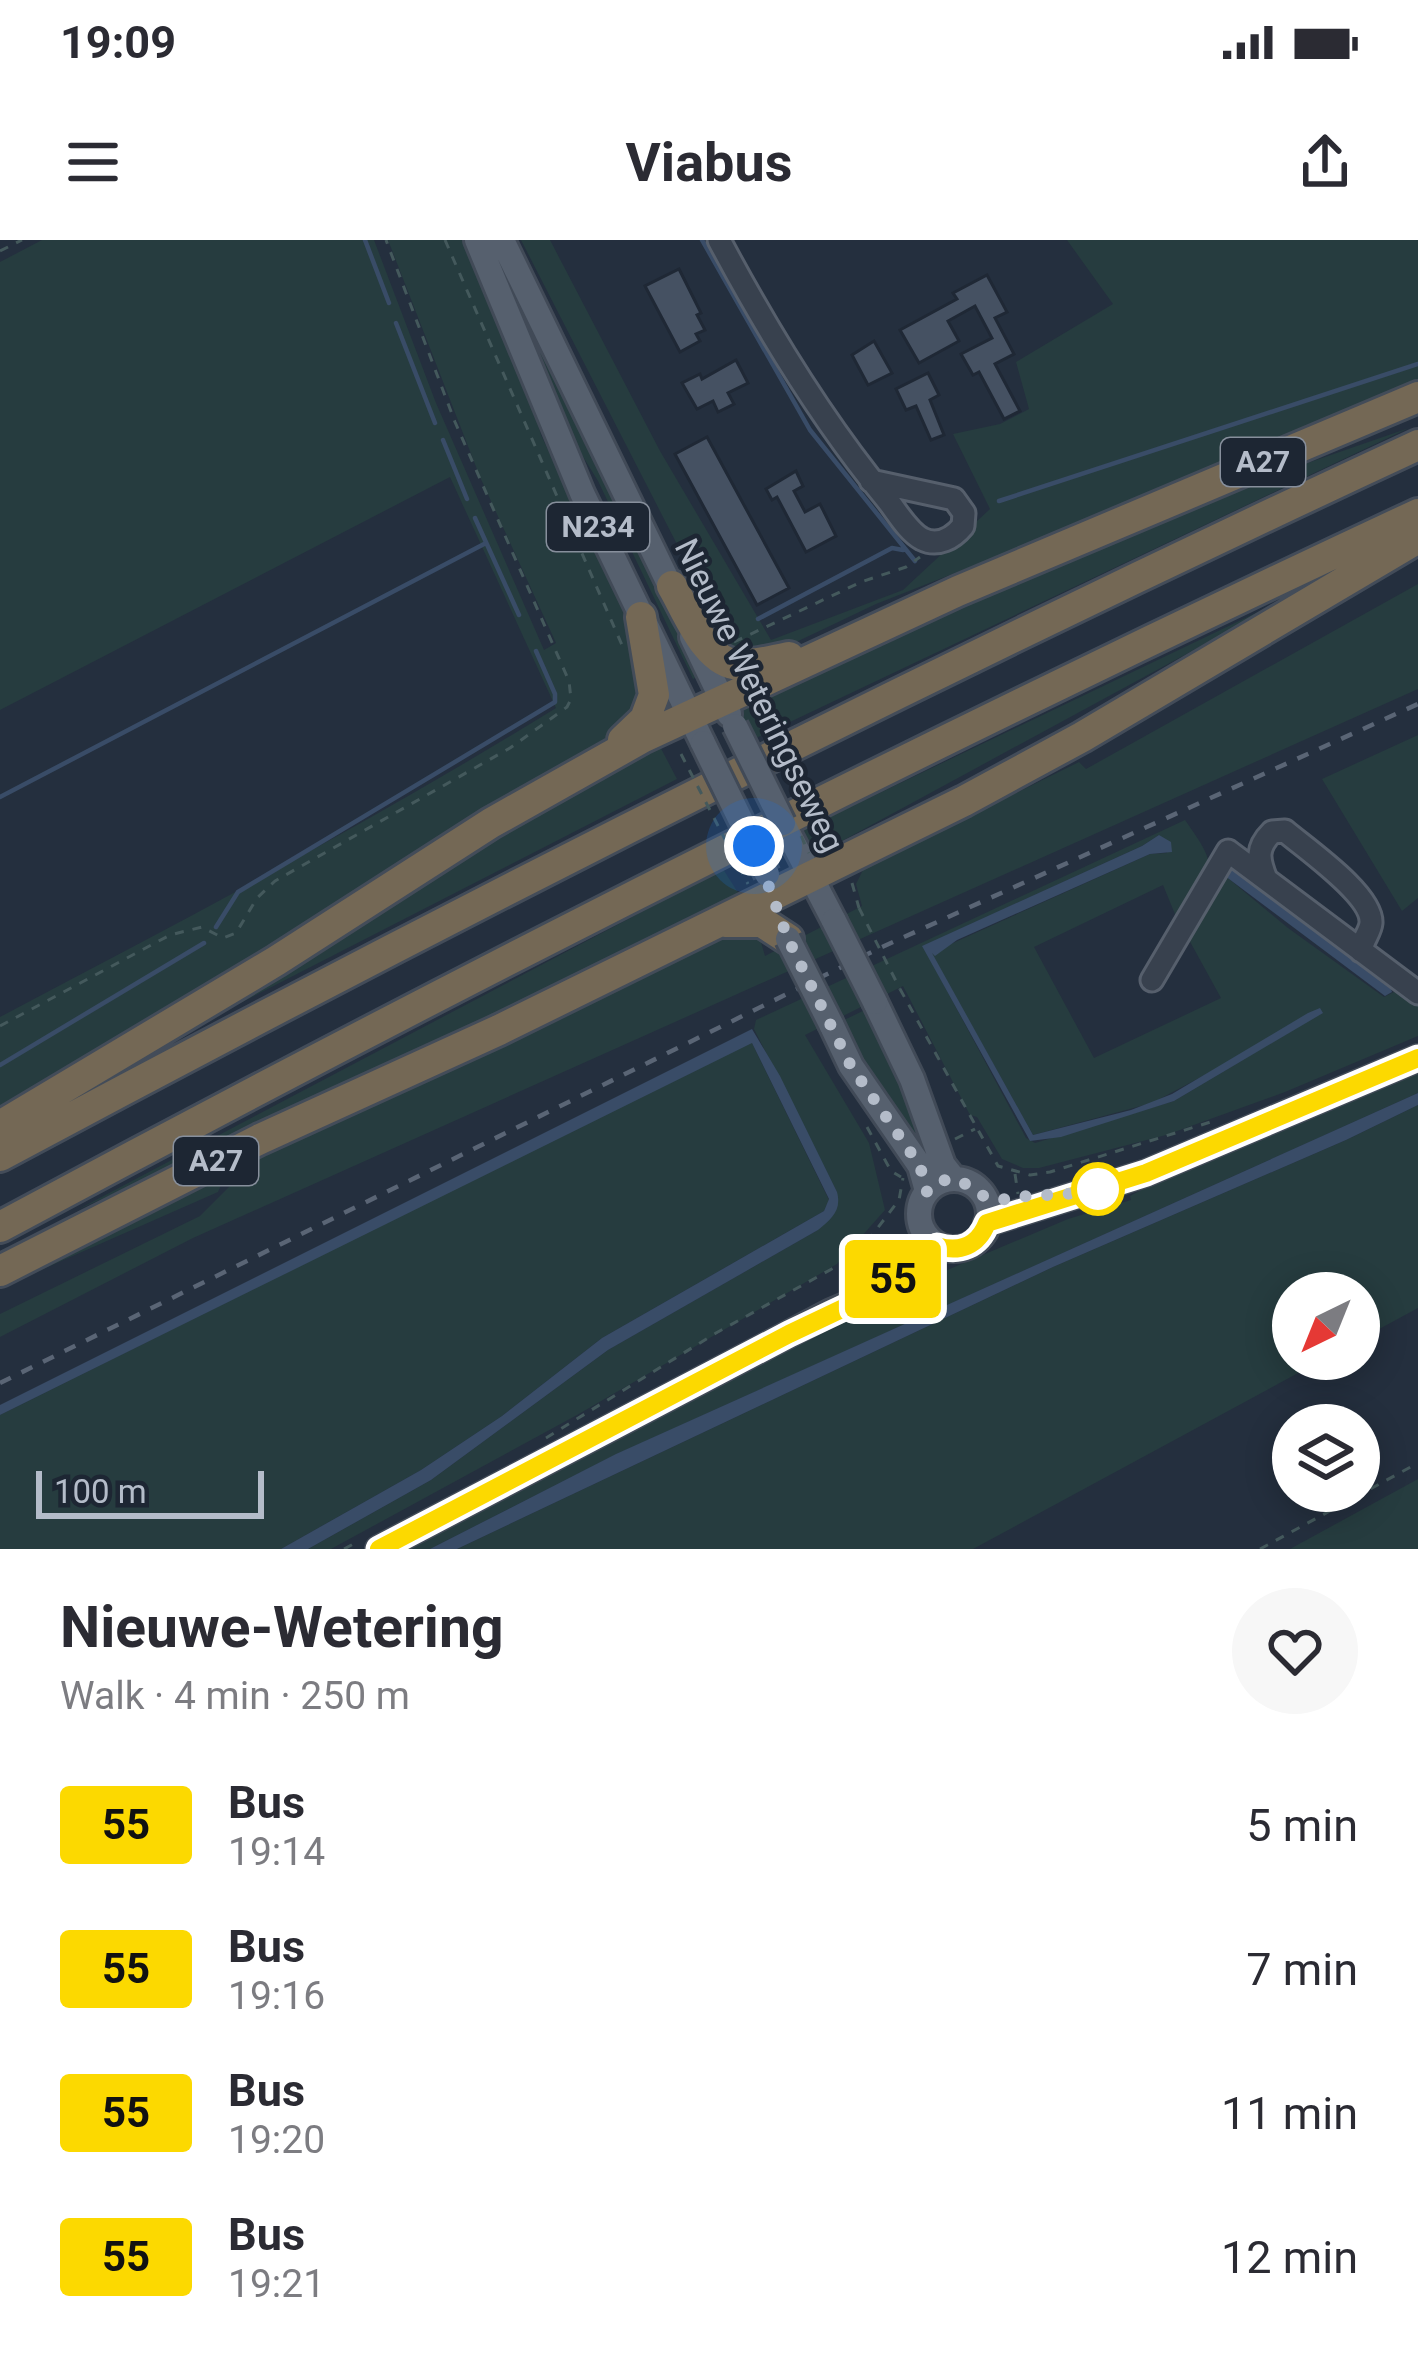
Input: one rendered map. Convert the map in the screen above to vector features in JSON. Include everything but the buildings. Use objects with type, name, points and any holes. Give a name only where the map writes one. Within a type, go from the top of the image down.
[{"type":"highway","name":"A27","points":[[0,1126],[257,973],[490,823],[612,754],[685,735],[728,714],[824,651],[1418,397]]},
{"type":"highway","name":"A27","points":[[0,1156],[353,967],[778,751],[1418,445]]},
{"type":"highway","name":"A27","points":[[0,1227],[612,904],[1418,514]]},
{"type":"highway","name":"A27","points":[[0,1270],[260,1138],[458,1049],[713,923],[763,884],[964,801],[1418,538]]},
{"type":"highway","points":[[672,586],[708,648],[725,663]]},
{"type":"highway","name":"A27","points":[[612,754],[645,719],[652,701],[641,617]]},
{"type":"highway","name":"A27","points":[[725,663],[738,666],[824,651]]},
{"type":"highway","points":[[713,923],[762,922],[788,939]]},
{"type":"main road","name":"N234","points":[[476,240],[542,405],[641,617],[685,735],[858,1076],[920,1166],[927,1192]]},
{"type":"main road","name":"Nieuwe Weteringseweg","points":[[502,240],[672,586],[728,714],[912,1079],[938,1155],[953,1179]]},
{"type":"main road","points":[[987,1223],[1030,1203],[1068,1197],[1166,1165],[1418,1058]]},
{"type":"main road","points":[[831,1312],[903,1250],[920,1225],[921,1202],[934,1185],[953,1179],[972,1185],[985,1197],[1030,1203]]},
{"type":"main road","points":[[920,1225],[937,1246],[958,1250],[968,1246],[977,1241],[987,1223],[985,1197]]},
{"type":"main road","points":[[379,1549],[871,1295],[937,1246]]},
{"type":"street","points":[[719,240],[800,380],[872,481],[914,532],[922,539],[941,542],[963,526],[964,513],[954,499],[872,481]]},
{"type":"street","points":[[1266,880],[1259,860],[1261,844],[1272,832],[1285,831],[1358,894],[1368,909],[1371,924],[1361,951]]},
{"type":"street","points":[[1152,980],[1228,851],[1418,993]]},
{"type":"path","points":[[0,251],[22,240]]},
{"type":"path","points":[[0,1026],[170,934],[202,927],[223,938],[236,934],[256,898],[275,881],[511,748],[567,707],[571,698],[568,681],[455,422],[386,240]]},
{"type":"path","points":[[445,240],[624,651]]},
{"type":"path","points":[[725,663],[736,639],[861,582],[906,567],[941,542]]},
{"type":"path","points":[[685,735],[763,884]]},
{"type":"path","points":[[860,908],[998,1166],[1030,1175],[1116,1154],[1232,1115]]},
{"type":"path","points":[[569,1424],[716,1333],[857,1255],[891,1214],[903,1177]]},
{"type":"path","points":[[1260,1549],[1418,1463]]},
{"type":"green space","points":[[42,240],[374,240],[436,403],[544,650],[556,643],[480,477],[388,240],[473,240],[523,368],[541,435],[622,606],[644,690],[622,733],[495,801],[120,1043],[0,1111],[0,1017],[350,829],[556,708],[450,477],[0,710],[0,262]]},
{"type":"green space","points":[[484,240],[495,240],[703,673],[693,679],[598,481],[556,413]]},
{"type":"green space","points":[[521,240],[550,240],[660,451],[771,640],[903,590],[990,509],[953,434],[1000,424],[1029,409],[1016,362],[1113,304],[1067,240],[1418,240],[1418,382],[1161,492],[876,604],[792,644],[766,651],[735,650]]},
{"type":"green space","points":[[1409,428],[754,739],[737,705],[874,637],[1201,500]]},
{"type":"green space","points":[[1418,584],[1418,689],[193,1238],[0,1337],[0,1314],[200,1216],[272,1144],[736,932],[758,932],[765,956],[862,906],[856,884],[864,868],[1079,762],[1086,769]]},
{"type":"green space","points":[[1304,590],[818,854],[809,848],[802,830]]},
{"type":"green space","points":[[1418,735],[1418,898],[1402,911],[1322,779]]},
{"type":"green space","points":[[655,737],[677,779],[170,1039]]},
{"type":"green space","points":[[1185,820],[1205,851],[1208,870],[1177,919],[1163,885],[1034,947],[1094,1058],[1221,998],[1188,938],[1223,874],[1384,997],[1404,987],[1418,998],[1418,1036],[1166,1135],[1023,1168],[1002,1159],[977,1117],[970,1115],[903,986],[805,1035],[869,1143],[885,1210],[837,1264],[577,1415],[331,1549],[308,1549],[431,1480],[608,1350],[818,1230],[837,1192],[754,1029],[756,1020]],"holes":[[[1159,835],[1167,853],[1150,854],[931,953],[1033,1135],[1152,1103],[1323,1012],[1174,1101],[1035,1143],[1026,1138],[923,946]]]},
{"type":"green space","points":[[723,869],[744,902],[444,1047],[77,1210]]},
{"type":"green space","points":[[871,1007],[929,1143],[916,1150],[871,1081],[842,1021]]},
{"type":"green space","points":[[748,1043],[829,1200],[824,1211],[602,1338],[502,1416],[421,1470],[281,1549],[0,1549],[0,1415]]},
{"type":"green space","points":[[1418,1070],[1418,1093],[617,1454],[430,1549],[404,1549],[907,1287],[1068,1219],[1131,1200],[1130,1196],[1154,1183]]},
{"type":"green space","points":[[1418,1105],[1418,1308],[1380,1329],[1380,1272],[1272,1272],[1272,1380],[1285,1380],[973,1549],[457,1549],[1053,1267]]},
{"type":"green space","points":[[227,1171],[218,1192],[0,1288],[0,1282]]},
{"type":"green space","points":[[1418,1479],[1418,1549],[1290,1549],[1358,1512],[1380,1512],[1380,1500]]},
{"type":"water","points":[[1159,835],[1171,842],[1172,852],[1150,854],[957,940],[935,956],[932,953],[1033,1135],[1131,1110],[1172,1094],[1308,1013],[1320,1008],[1323,1013],[1174,1101],[1061,1137],[1030,1141],[922,946]]},
{"type":"water","points":[[1236,869],[1392,992],[1385,996],[1225,876]]},
{"type":"water","points":[[752,1029],[837,1192],[837,1209],[831,1218],[818,1230],[608,1350],[431,1480],[308,1549],[281,1549],[421,1470],[502,1416],[602,1338],[824,1211],[829,1199],[752,1043],[0,1415],[0,1405]]},
{"type":"water","points":[[1418,1093],[1418,1105],[1346,1140],[1053,1267],[457,1549],[430,1549],[616,1454]]},
{"type":"waterway","points":[[365,240],[389,303]]},
{"type":"waterway","points":[[702,240],[810,430],[915,561]]},
{"type":"waterway","points":[[396,323],[435,423]]},
{"type":"waterway","points":[[999,501],[1418,364]]},
{"type":"waterway","points":[[443,440],[467,499]]},
{"type":"waterway","points":[[475,518],[519,615]]},
{"type":"waterway","points":[[0,797],[486,543]]},
{"type":"waterway","points":[[758,619],[892,548],[903,550]]},
{"type":"waterway","points":[[216,927],[238,892],[555,702],[536,651]]},
{"type":"waterway","points":[[0,1065],[204,943]]},
{"type":"railway","points":[[0,1383],[882,947],[1418,704]]},
{"type":"bus line","name":"55","points":[[379,1549],[871,1295],[937,1246],[958,1250],[977,1241],[987,1223],[1146,1173],[1418,1058]]},
{"type":"route","points":[[754,846],[788,939],[851,1066],[920,1166],[927,1192],[953,1179],[992,1199],[1068,1197],[1098,1189]]}]
